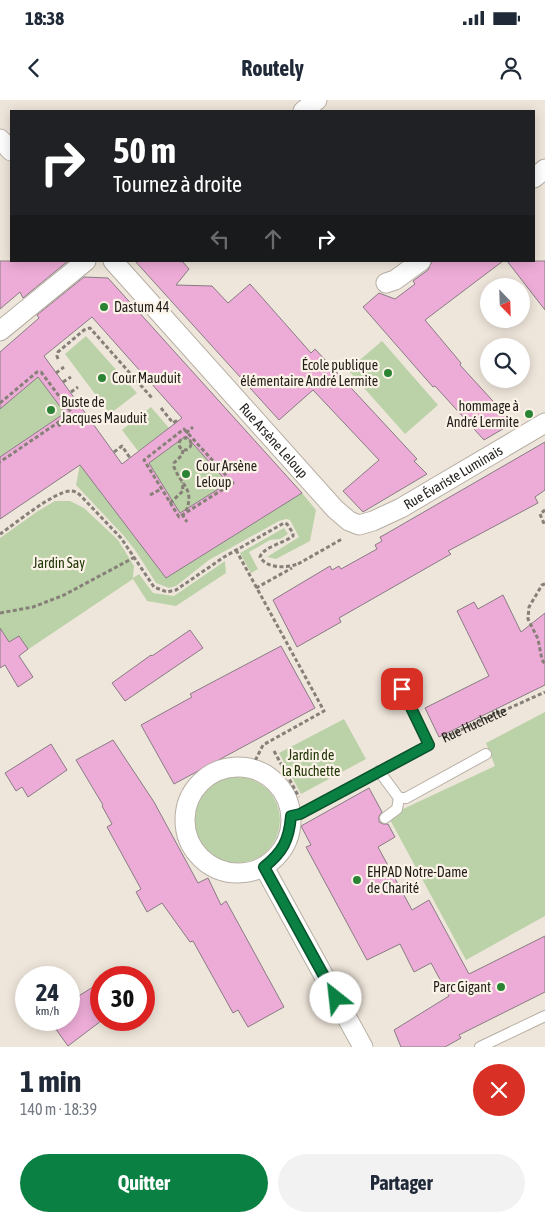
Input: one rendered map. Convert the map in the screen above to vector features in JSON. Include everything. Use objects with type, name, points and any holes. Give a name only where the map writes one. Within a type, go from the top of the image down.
[{"type":"street","points":[[304,110],[317,100]]},
{"type":"street","points":[[0,139],[10,150]]},
{"type":"street","points":[[535,177],[545,169]]},
{"type":"street","points":[[0,331],[85,262]]},
{"type":"street","name":"Rue Arsène Leloup","points":[[114,262],[335,509],[349,522],[366,523]]},
{"type":"street","points":[[386,283],[395,280],[420,262]]},
{"type":"street","name":"Rue Évariste Luminais","points":[[366,523],[400,508],[545,424]]},
{"type":"street","points":[[234,767],[251,769],[266,775],[278,786],[287,800],[291,816],[290,831],[285,845],[276,858],[264,867],[247,873],[230,873],[214,868],[200,858],[190,844],[185,827],[186,810],[192,794],[203,781],[217,771],[234,767]]},
{"type":"street","points":[[264,867],[363,1047]]},
{"type":"lane","name":"Rue Huchette","points":[[291,816],[300,814],[429,745],[402,689]]},
{"type":"lane","points":[[399,798],[406,798],[486,754]]},
{"type":"lane","points":[[379,771],[399,798],[397,809],[385,818]]},
{"type":"lane","points":[[480,1047],[545,1016]]},
{"type":"path","points":[[58,359],[57,353],[86,329],[92,329],[152,398]]},
{"type":"path","points":[[71,334],[74,338]]},
{"type":"path","points":[[56,372],[64,367]]},
{"type":"path","points":[[0,403],[37,372],[40,372],[71,412],[58,423],[0,462]]},
{"type":"path","points":[[63,382],[71,377]]},
{"type":"path","points":[[70,392],[78,387]]},
{"type":"path","points":[[161,408],[173,423],[176,421],[176,423]]},
{"type":"path","points":[[58,423],[61,428]]},
{"type":"path","points":[[183,450],[179,446],[179,442],[193,427]]},
{"type":"path","points":[[184,429],[187,432],[233,483],[178,517],[144,460],[184,429]]},
{"type":"path","points":[[183,450],[188,449],[191,445],[189,439],[184,438]]},
{"type":"path","points":[[114,452],[122,446],[130,458]]},
{"type":"path","points":[[183,450],[182,455],[174,463],[174,470],[186,485],[189,497],[184,513],[187,522]]},
{"type":"path","points":[[170,503],[183,491],[181,478]]},
{"type":"path","points":[[150,495],[161,489]]},
{"type":"path","points":[[0,534],[49,500],[61,493],[72,491],[81,496],[122,538],[155,588],[171,592],[203,569],[282,524],[287,523],[293,534],[292,537],[265,550],[261,553],[260,557],[262,561],[275,566],[282,567],[298,564]]},
{"type":"path","points":[[545,510],[540,514],[545,526]]},
{"type":"path","points":[[256,588],[366,523]]},
{"type":"path","points":[[236,550],[324,712],[263,744],[251,769]]},
{"type":"path","points":[[0,613],[33,607],[64,596],[134,557]]},
{"type":"path","points":[[545,584],[542,585],[529,607],[528,619],[538,639],[542,660],[545,664]]},
{"type":"path","name":"Rue Huchette","points":[[429,745],[545,692]]},
{"type":"path","points":[[274,751],[300,799]]},
{"type":"green space","points":[[86,336],[137,393],[110,414],[65,354]]},
{"type":"green space","points":[[382,341],[438,405],[405,434],[348,370]]},
{"type":"green space","points":[[38,377],[65,413],[0,457],[0,409]]},
{"type":"green space","points":[[151,407],[169,428],[138,451],[122,430]]},
{"type":"green space","points":[[186,436],[228,483],[180,513],[149,463]]},
{"type":"green space","points":[[80,464],[166,578],[302,493],[316,510],[310,541],[276,559],[267,557],[299,537],[290,520],[279,521],[209,560],[176,586],[169,588],[156,583],[123,535],[76,485]]},
{"type":"green space","name":"Jardin Say","points":[[55,501],[70,501],[84,508],[118,540],[134,566],[133,578],[139,574],[153,593],[174,596],[225,561],[226,573],[176,606],[147,601],[133,579],[5,665],[0,659],[0,538]]},
{"type":"green space","points":[[284,528],[288,534],[280,539],[270,540],[249,552],[258,569],[251,573],[240,553]]},
{"type":"green space","points":[[545,712],[545,916],[466,960],[388,816],[495,766],[486,743]]},
{"type":"green space","name":"Jardin de la Ruchette","points":[[344,719],[366,759],[301,794],[279,753]]},
{"type":"green space","points":[[229,777],[245,777],[254,780],[268,789],[277,803],[280,820],[277,837],[268,851],[254,860],[245,863],[229,863],[213,856],[201,844],[194,828],[194,812],[201,796],[213,784]]},
{"type":"building","points":[[0,261],[67,262],[23,298],[20,292],[0,309]]},
{"type":"building","points":[[545,261],[545,310],[530,291],[530,278],[520,278],[508,262]]},
{"type":"building","points":[[136,262],[183,262],[189,269],[176,285],[212,286],[228,303],[250,284],[311,353],[315,349],[417,459],[414,461],[427,474],[363,512],[343,491],[379,460],[313,390],[279,420]]},
{"type":"building","points":[[432,262],[502,262],[425,320],[461,363],[460,365],[513,423],[484,440],[435,386],[433,387],[363,307],[379,293],[395,299],[415,284],[413,281],[428,270]]},
{"type":"building","points":[[84,277],[108,278],[302,493],[166,578],[80,465],[0,519],[0,457],[65,413],[38,377],[0,409],[0,352],[39,318],[37,315]],"holes":[[[92,317],[182,418],[122,464],[44,356]],[[186,436],[228,483],[180,513],[149,463]]]},
{"type":"building","points":[[545,442],[545,490],[535,497],[538,503],[448,551],[451,554],[339,618],[341,622],[297,647],[273,600],[330,566],[332,570],[339,566],[341,569],[377,549],[375,545],[382,541],[380,537]]},
{"type":"building","points":[[503,595],[521,632],[545,613],[545,685],[439,737],[425,708],[489,676],[457,611],[474,602],[478,609]]},
{"type":"building","points":[[0,628],[9,642],[19,636],[28,649],[19,656],[33,677],[18,687],[5,665],[0,668]]},
{"type":"building","points":[[190,630],[203,648],[125,701],[112,683]]},
{"type":"building","points":[[281,646],[315,708],[174,784],[141,725],[192,697],[190,694]]},
{"type":"building","points":[[113,740],[154,802],[198,883],[208,878],[221,905],[226,901],[284,1007],[248,1027],[238,1010],[233,1013],[193,941],[190,942],[162,903],[147,912],[136,892],[141,889],[107,827],[112,824],[76,760]]},
{"type":"building","points":[[51,744],[67,770],[28,797],[22,787],[16,791],[5,773]]},
{"type":"building","points":[[369,788],[382,812],[379,816],[379,822],[388,824],[395,837],[378,847],[412,910],[429,900],[469,974],[545,936],[545,992],[459,1035],[461,1038],[445,1047],[401,1047],[394,1030],[449,996],[431,963],[414,972],[400,944],[367,960],[306,847],[311,845],[301,826]]},
{"type":"building","points":[[90,989],[90,1029],[68,1046],[57,1031],[80,1031],[80,995]]},
{"type":"place","name":"Dastum 44","points":[[104,307]]},
{"type":"place","name":"École publique élémentaire André Lermite","points":[[388,373]]},
{"type":"place","name":"Cour Mauduit","points":[[102,378]]},
{"type":"place","name":"Buste de Jacques Mauduit","points":[[51,410]]},
{"type":"place","name":"hommage à André Lermite","points":[[529,414]]},
{"type":"place","name":"Cour Arsène Leloup","points":[[186,474]]},
{"type":"place","name":"EHPAD Notre-Dame de Charité","points":[[357,880]]},
{"type":"place","name":"Parc Gigant","points":[[501,987]]},
{"type":"route","points":[[336,998],[264,867],[276,858],[285,845],[290,831],[291,816],[300,814],[429,745],[402,689]]}]
